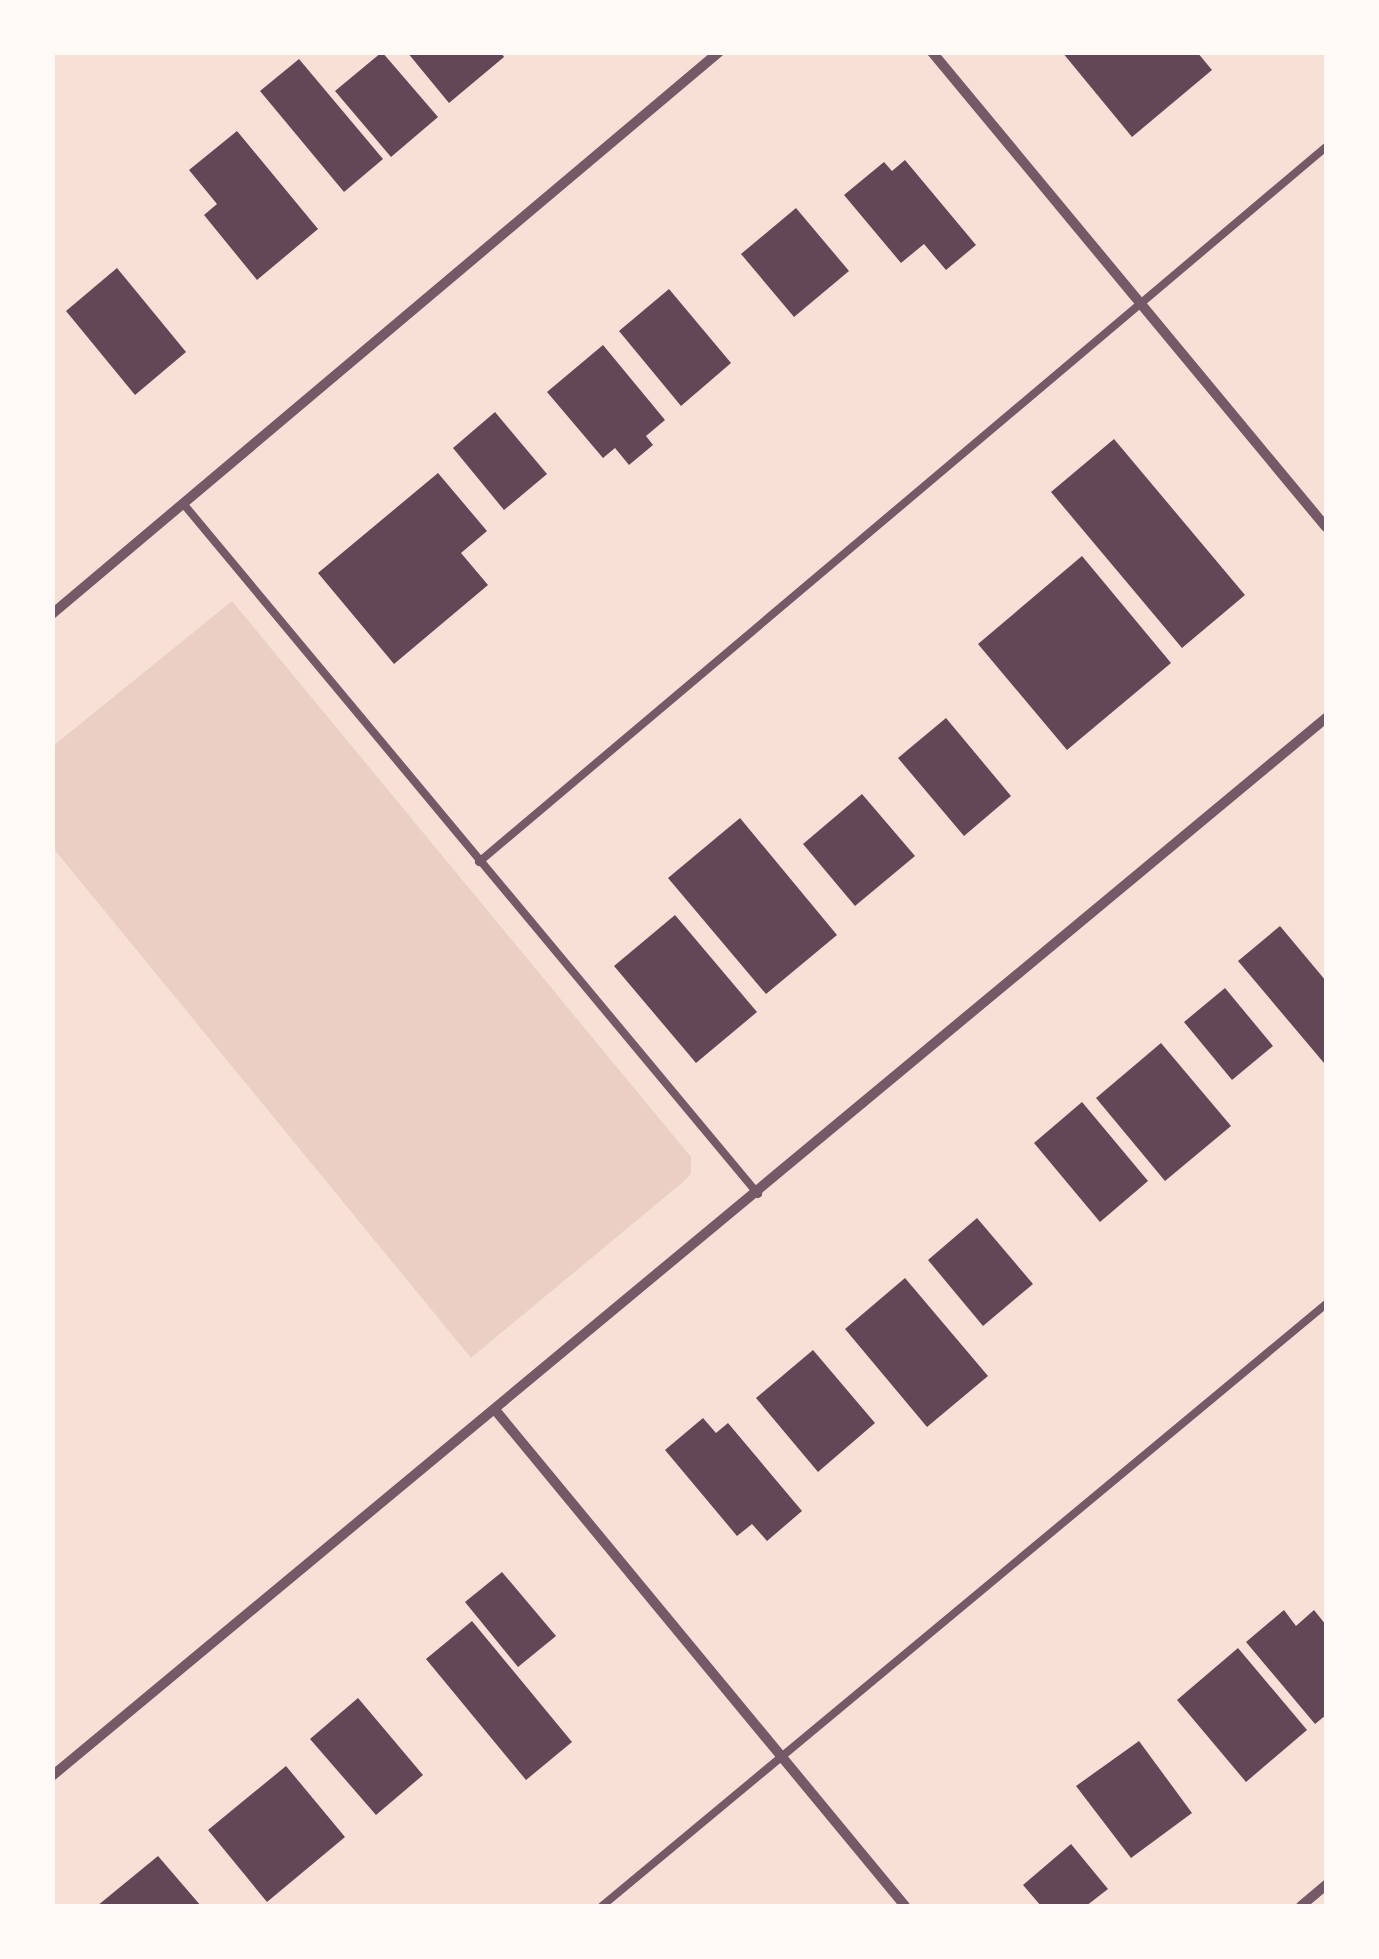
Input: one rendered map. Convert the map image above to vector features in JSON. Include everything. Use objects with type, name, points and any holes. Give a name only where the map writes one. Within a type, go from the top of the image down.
[{"type":"street","points":[[52,614],[186,507],[719,52]]},
{"type":"street","points":[[932,52],[1137,305],[1326,527]]},
{"type":"street","points":[[52,1776],[758,1194],[1326,718]]},
{"type":"street","points":[[496,1411],[905,1906]]},
{"type":"street","points":[[1301,1906],[1326,1885]]},
{"type":"lane","points":[[479,862],[1326,147]]},
{"type":"lane","points":[[186,507],[758,1194]]},
{"type":"lane","points":[[602,1906],[1326,1304]]},
{"type":"shaded area","points":[[232,601],[691,1157],[691,1174],[683,1182],[471,1358],[53,848],[53,746]]},
{"type":"building","points":[[382,52],[438,117],[391,157],[335,91]]},
{"type":"building","points":[[407,52],[501,52],[504,57],[449,103]]},
{"type":"building","points":[[1062,52],[1197,52],[1212,70],[1132,137]]},
{"type":"building","points":[[299,59],[383,159],[344,192],[260,91]]},
{"type":"building","points":[[237,131],[318,229],[257,280],[204,215],[217,204],[189,170]]},
{"type":"building","points":[[905,160],[976,245],[946,270],[924,244],[901,263],[844,195],[884,162],[892,171]]},
{"type":"building","points":[[796,208],[849,271],[794,317],[741,254]]},
{"type":"building","points":[[117,268],[186,352],[135,395],[66,311]]},
{"type":"building","points":[[669,289],[731,363],[681,406],[619,331]]},
{"type":"building","points":[[603,345],[665,420],[646,436],[653,445],[629,465],[615,448],[603,458],[547,392]]},
{"type":"building","points":[[495,412],[547,474],[504,510],[453,448]]},
{"type":"building","points":[[1114,439],[1245,595],[1182,648],[1051,492]]},
{"type":"building","points":[[438,473],[487,531],[461,553],[488,585],[394,664],[318,573]]},
{"type":"building","points":[[1082,556],[1171,663],[1067,750],[978,644]]},
{"type":"building","points":[[946,718],[1011,796],[964,836],[898,758]]},
{"type":"building","points":[[862,794],[915,856],[855,906],[803,844]]},
{"type":"building","points":[[740,818],[837,935],[766,994],[668,878]]},
{"type":"building","points":[[675,915],[757,1012],[696,1063],[614,966]]},
{"type":"building","points":[[1280,926],[1326,981],[1324,1063],[1238,961]]},
{"type":"building","points":[[1225,988],[1273,1046],[1232,1080],[1184,1022]]},
{"type":"building","points":[[1161,1043],[1231,1126],[1165,1181],[1096,1098]]},
{"type":"building","points":[[1082,1102],[1148,1181],[1100,1222],[1034,1143]]},
{"type":"building","points":[[977,1218],[1033,1284],[983,1326],[928,1260]]},
{"type":"building","points":[[905,1278],[988,1376],[927,1427],[845,1329]]},
{"type":"building","points":[[813,1350],[875,1423],[818,1472],[756,1398]]},
{"type":"building","points":[[703,1418],[716,1433],[728,1423],[802,1511],[767,1541],[752,1524],[737,1536],[665,1450]]},
{"type":"building","points":[[502,1572],[556,1636],[518,1667],[465,1602]]},
{"type":"building","points":[[1284,1610],[1296,1626],[1314,1610],[1326,1625],[1326,1715],[1315,1724],[1246,1642]]},
{"type":"building","points":[[472,1621],[572,1742],[526,1780],[426,1659]]},
{"type":"building","points":[[1238,1648],[1307,1730],[1246,1782],[1177,1700]]},
{"type":"building","points":[[358,1698],[423,1775],[376,1815],[310,1739]]},
{"type":"building","points":[[1139,1741],[1192,1813],[1131,1858],[1076,1786]]},
{"type":"building","points":[[286,1766],[345,1837],[267,1902],[208,1830]]},
{"type":"building","points":[[1071,1844],[1108,1889],[1086,1906],[1041,1906],[1023,1885]]},
{"type":"building","points":[[158,1856],[201,1906],[97,1906]]}]
